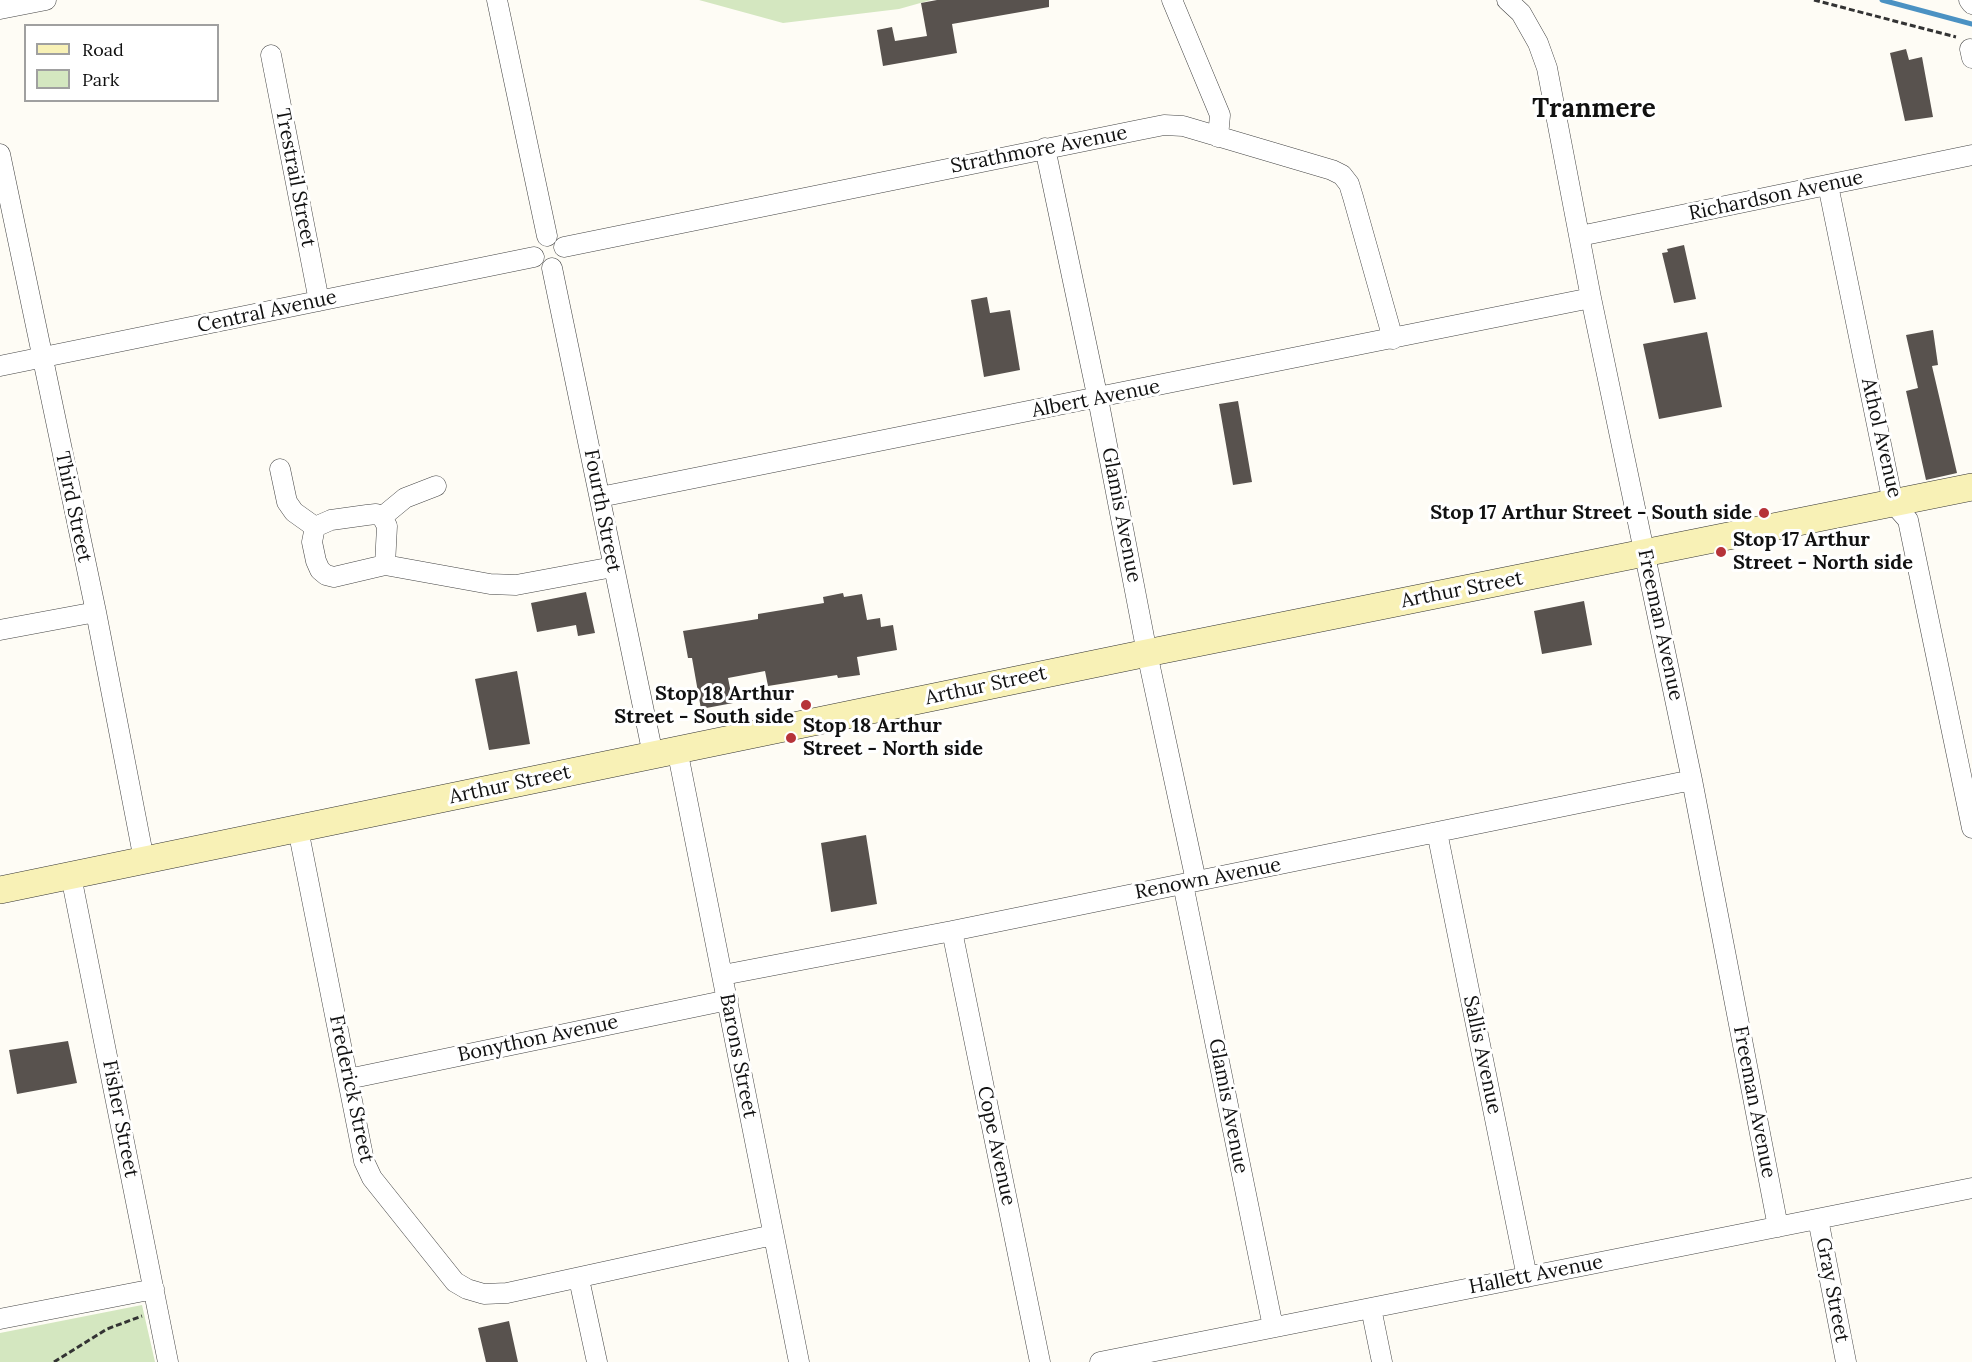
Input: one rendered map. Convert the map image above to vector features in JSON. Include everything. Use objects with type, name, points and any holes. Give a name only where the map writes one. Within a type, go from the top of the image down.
[{"type":"street","points":[[0,9],[46,0]]},
{"type":"street","points":[[497,0],[547,236]]},
{"type":"street","points":[[1172,0],[1220,116],[1218,137]]},
{"type":"street","name":"Freeman Avenue","points":[[1507,0],[1521,13],[1539,43],[1547,68],[1591,298],[1692,780],[1778,1227]]},
{"type":"street","points":[[1969,0],[1972,4]]},
{"type":"street","name":"Trestrail Street","points":[[271,55],[319,301]]},
{"type":"street","name":"Strathmore Avenue","points":[[564,247],[1045,148],[1164,125],[1183,126],[1332,170],[1346,178],[1393,339]]},
{"type":"street","name":"Glamis Avenue","points":[[1045,148],[1148,653],[1273,1328]]},
{"type":"street","name":"Third Street","points":[[0,154],[96,612],[144,860]]},
{"type":"street","name":"Richardson Avenue","points":[[1580,236],[1972,155]]},
{"type":"street","name":"Athol Avenue","points":[[1828,185],[1893,503],[1908,520],[1972,828]]},
{"type":"street","points":[[547,236],[558,239],[564,247],[561,262],[552,267],[539,265],[534,257],[536,243],[547,236]]},
{"type":"street","name":"Central Avenue","points":[[0,366],[534,257]]},
{"type":"street","name":"Fourth Street","points":[[552,267],[613,567],[665,752]]},
{"type":"street","name":"Albert Avenue","points":[[600,497],[1098,399],[1591,298]]},
{"type":"street","points":[[280,469],[287,502],[294,512],[315,527]]},
{"type":"street","points":[[382,517],[405,498],[436,486]]},
{"type":"street","name":"Arthur Street","points":[[0,890],[1148,653],[1972,487]]},
{"type":"street","points":[[315,527],[331,520],[368,514],[382,517],[387,526],[385,565]]},
{"type":"street","points":[[315,527],[313,551],[320,570],[326,575],[340,577],[385,565],[490,584],[516,585],[613,567]]},
{"type":"street","points":[[0,630],[96,612]]},
{"type":"street","name":"Barons Street","points":[[665,752],[723,975],[800,1362]]},
{"type":"street","name":"Renown Avenue","points":[[723,975],[952,931],[1692,780]]},
{"type":"street","name":"Frederick Street","points":[[298,829],[364,1161],[372,1178],[455,1282],[467,1289],[484,1294],[507,1293],[773,1235]]},
{"type":"street","name":"Sallis Avenue","points":[[1437,832],[1527,1277]]},
{"type":"street","name":"Fisher Street","points":[[71,876],[168,1362]]},
{"type":"street","name":"Cope Avenue","points":[[952,931],[1040,1362]]},
{"type":"street","name":"Bonython Avenue","points":[[348,1079],[728,1000]]},
{"type":"street","name":"Hallett Avenue","points":[[1100,1362],[1972,1188]]},
{"type":"street","name":"Gray Street","points":[[1818,1219],[1845,1362]]},
{"type":"street","points":[[579,1279],[597,1362]]},
{"type":"street","points":[[0,1319],[154,1289]]},
{"type":"street","points":[[1371,1308],[1382,1362]]},
{"type":"path","points":[[1814,0],[1968,49]]},
{"type":"path","points":[[54,1362],[107,1329],[158,1310]]},
{"type":"green space","points":[[699,0],[931,0],[899,9],[783,23]]},
{"type":"green space","points":[[142,1305],[155,1362],[0,1362],[0,1333]]},
{"type":"building","points":[[937,0],[1049,0],[1049,7],[952,24],[957,53],[883,66],[877,30],[892,27],[895,41],[927,36],[921,3]]},
{"type":"building","points":[[1906,49],[1909,60],[1922,57],[1933,117],[1905,121],[1890,53]]},
{"type":"building","points":[[1684,245],[1696,299],[1674,303],[1662,253],[1668,252],[1667,249]]},
{"type":"building","points":[[987,297],[990,313],[1010,310],[1020,370],[984,377],[971,300]]},
{"type":"building","points":[[1933,330],[1938,365],[1932,366],[1957,473],[1926,480],[1906,391],[1918,388],[1906,335]]},
{"type":"building","points":[[1707,332],[1722,407],[1659,419],[1643,344]]},
{"type":"building","points":[[1238,401],[1252,482],[1233,485],[1219,404]]},
{"type":"building","points":[[586,592],[595,633],[578,636],[576,625],[537,632],[531,603]]},
{"type":"building","points":[[843,593],[844,597],[862,594],[867,620],[880,618],[881,627],[893,625],[897,650],[857,657],[860,675],[838,678],[837,675],[768,686],[765,671],[728,678],[733,703],[701,709],[692,658],[688,658],[683,631],[758,619],[758,614],[824,603],[823,597]]},
{"type":"building","points":[[1584,601],[1592,645],[1542,654],[1534,611]]},
{"type":"building","points":[[517,671],[530,744],[489,750],[475,679]]},
{"type":"building","points":[[866,835],[877,904],[831,912],[821,843]]},
{"type":"building","points":[[68,1041],[77,1083],[17,1094],[9,1050]]},
{"type":"building","points":[[509,1321],[518,1362],[486,1362],[478,1328]]},
{"type":"waterway","points":[[1882,0],[1972,24]]},
{"type":"place","name":"Stop 17 Arthur Street - South side","points":[[1764,513]]},
{"type":"place","name":"Stop 17 Arthur Street - North side","points":[[1721,552]]},
{"type":"place","name":"Stop 18 Arthur Street - South side","points":[[806,705]]},
{"type":"place","name":"Stop 18 Arthur Street - North side","points":[[791,738]]},
{"type":"district","name":"Tranmere","points":[[1594,110]]}]
